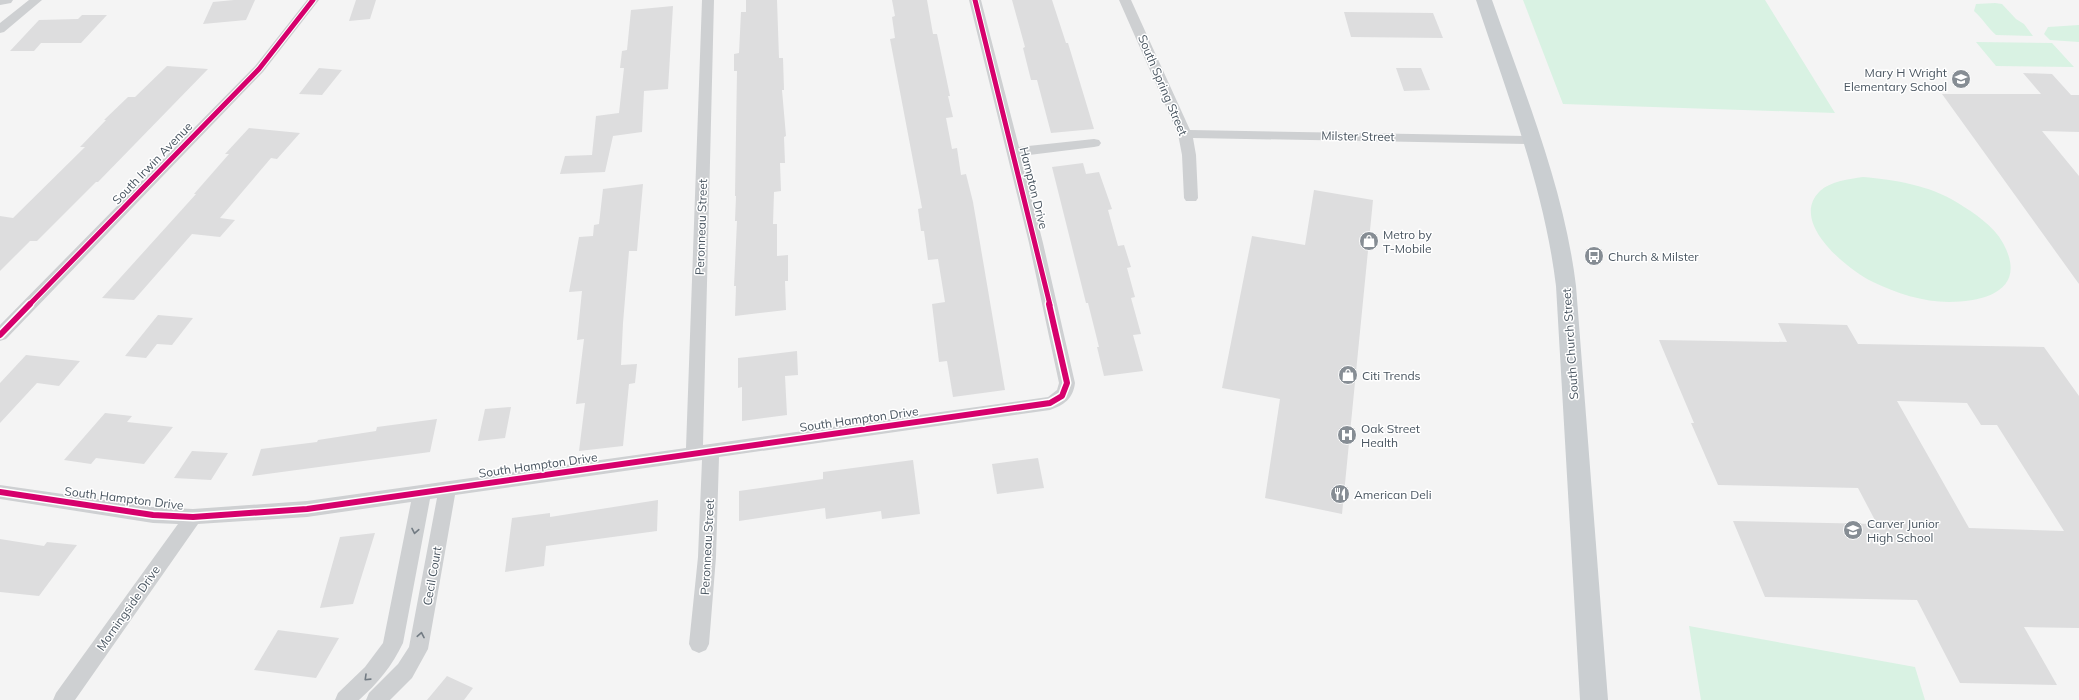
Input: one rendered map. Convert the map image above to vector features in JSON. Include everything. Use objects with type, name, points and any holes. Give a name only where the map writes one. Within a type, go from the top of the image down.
[{"type":"main road","name":"South Church Street","points":[[1484,0],[1532,140],[1556,221],[1566,286],[1594,700]]},
{"type":"street","points":[[0,1],[7,0]]},
{"type":"street","points":[[0,29],[36,0]]},
{"type":"street","name":"South Irwin Avenue","points":[[0,335],[259,69],[313,0]]},
{"type":"street","name":"Peronneau Street","points":[[699,644],[707,556],[703,452],[708,0]]},
{"type":"street","name":"Hampton Drive","points":[[975,0],[1014,152],[1067,384]]},
{"type":"street","name":"South Spring Street","points":[[1125,0],[1185,134],[1189,155],[1191,198]]},
{"type":"street","name":"Milster Street","points":[[1185,134],[1532,140]]},
{"type":"street","points":[[1014,152],[1094,143]]},
{"type":"street","name":"South Hampton Drive","points":[[0,492],[153,515],[193,517],[307,509],[1050,403],[1060,399],[1066,392],[1067,384]]},
{"type":"street","name":"Cecil Court","points":[[376,700],[405,671],[412,660],[421,639],[447,490]]},
{"type":"street","name":"Cecil Court","points":[[345,700],[388,655],[393,643],[422,493]]},
{"type":"street","name":"Morningside Drive","points":[[63,700],[193,517]]},
{"type":"street","points":[[388,655],[412,660]]},
{"type":"green space","points":[[1523,0],[1765,0],[1835,113],[1563,104]]},
{"type":"green space","points":[[1976,4],[2002,4],[2016,19],[2024,24],[2033,36],[1996,35],[1974,11]]},
{"type":"green space","points":[[2079,25],[2079,42],[2050,40],[2044,34],[2048,27]]},
{"type":"green space","points":[[1976,42],[2052,43],[2074,67],[1996,66]]},
{"type":"green space","points":[[1863,177],[1912,184],[1936,192],[1958,203],[1977,216],[1994,231],[2003,243],[2009,259],[2010,272],[2007,282],[2000,290],[1977,299],[1939,302],[1920,299],[1891,290],[1862,276],[1837,256],[1825,244],[1816,230],[1811,217],[1812,203],[1820,191],[1829,185],[1840,181]]},
{"type":"green space","points":[[1689,626],[1915,667],[1925,700],[1701,700]]},
{"type":"building","points":[[255,0],[246,20],[203,24],[213,2]]},
{"type":"building","points":[[356,0],[376,0],[370,19],[349,21]]},
{"type":"building","points":[[746,0],[777,0],[779,58],[783,58],[784,90],[782,90],[786,136],[784,137],[785,163],[780,163],[781,191],[774,192],[773,224],[777,224],[777,256],[788,255],[788,281],[785,281],[786,310],[735,316],[736,286],[734,286],[737,221],[735,221],[735,196],[737,71],[734,71],[734,54],[739,53],[741,12],[746,12]]},
{"type":"building","points":[[892,0],[927,0],[933,34],[937,34],[953,117],[946,118],[952,149],[957,148],[961,175],[966,174],[973,202],[1005,390],[953,397],[947,361],[939,362],[932,304],[945,302],[938,259],[928,260],[924,231],[921,231],[918,209],[922,208],[890,39],[895,38],[892,17],[895,16]]},
{"type":"building","points":[[1012,0],[1052,0],[1066,43],[1068,43],[1094,129],[1051,133],[1037,80],[1031,80],[1023,48],[1025,47]]},
{"type":"building","points":[[673,6],[668,89],[644,91],[642,132],[613,136],[605,172],[560,174],[565,156],[592,155],[596,116],[619,113],[624,68],[620,68],[622,51],[627,50],[631,10]]},
{"type":"building","points":[[1344,12],[1433,13],[1443,38],[1351,37]]},
{"type":"building","points":[[82,15],[107,15],[81,43],[41,43],[34,51],[10,51],[39,20],[78,19]]},
{"type":"building","points":[[167,66],[208,69],[98,182],[96,182],[37,241],[30,241],[0,271],[0,216],[13,218],[85,147],[80,147],[106,120],[104,120],[128,97],[135,97]]},
{"type":"building","points":[[319,68],[342,70],[322,95],[299,94]]},
{"type":"building","points":[[1396,68],[1421,68],[1430,90],[1404,91]]},
{"type":"building","points":[[2023,73],[2052,74],[2071,95],[2079,95],[2079,132],[2042,131],[2079,176],[2079,284],[1942,94],[2041,94]]},
{"type":"building","points":[[249,128],[300,133],[277,159],[271,158],[220,218],[235,220],[220,237],[192,234],[134,300],[102,298],[196,194],[194,194],[229,154],[225,154]]},
{"type":"building","points":[[1083,163],[1086,174],[1099,172],[1112,209],[1108,210],[1118,246],[1124,245],[1131,267],[1127,268],[1135,297],[1131,298],[1141,334],[1133,335],[1143,371],[1104,376],[1097,347],[1099,347],[1088,303],[1086,303],[1052,167]]},
{"type":"building","points":[[643,184],[637,251],[629,251],[623,323],[621,365],[637,364],[635,383],[629,384],[623,446],[579,451],[585,403],[576,404],[584,339],[577,340],[582,291],[569,292],[579,237],[593,236],[594,225],[599,224],[603,189]]},
{"type":"building","points":[[1314,190],[1373,200],[1342,514],[1265,498],[1280,399],[1222,388],[1252,236],[1305,245]]},
{"type":"building","points":[[158,315],[193,318],[172,345],[157,344],[146,358],[125,356]]},
{"type":"building","points":[[1778,323],[1847,325],[1858,344],[2044,347],[2079,396],[2079,628],[2024,627],[2057,685],[1960,683],[1917,600],[1765,597],[1733,521],[1877,524],[1858,488],[1718,485],[1691,423],[1694,423],[1659,340],[1787,342]],"holes":[[[1897,401],[1967,403],[1981,425],[1997,425],[2064,531],[1969,528]]]},
{"type":"building","points":[[797,351],[798,375],[785,376],[787,415],[742,421],[742,387],[738,388],[738,358]]},
{"type":"building","points":[[26,355],[80,361],[59,386],[37,383],[0,423],[0,383]]},
{"type":"building","points":[[511,407],[505,438],[478,441],[485,409]]},
{"type":"building","points":[[105,413],[132,416],[127,422],[173,427],[144,464],[96,458],[91,464],[64,460]]},
{"type":"building","points":[[437,419],[430,452],[252,476],[261,449],[317,442],[318,440],[376,431],[377,427]]},
{"type":"building","points":[[192,451],[228,453],[211,480],[174,478]]},
{"type":"building","points":[[1038,458],[1044,488],[997,494],[992,464]]},
{"type":"building","points":[[913,460],[920,514],[882,519],[881,511],[826,519],[825,508],[739,521],[739,491],[823,479],[823,472]]},
{"type":"building","points":[[658,500],[657,531],[546,546],[544,566],[505,572],[512,518],[550,513],[550,517]]},
{"type":"building","points":[[375,533],[353,604],[320,608],[340,537]]},
{"type":"building","points":[[0,539],[44,546],[47,542],[77,545],[39,596],[0,592]]},
{"type":"building","points":[[278,630],[339,638],[316,678],[254,670]]},
{"type":"building","points":[[447,676],[473,688],[464,700],[427,700]]},
{"type":"cycle path","points":[[0,335],[259,69],[313,0]]},
{"type":"cycle path","points":[[0,492],[153,515],[193,517],[307,509],[1050,403],[1057,400],[1064,394],[1067,383],[1036,243],[975,0]]},
{"type":"place","name":"Mary H Wright Elementary School","points":[[1961,79]]},
{"type":"place","name":"Metro by T-Mobile","points":[[1369,241]]},
{"type":"place","name":"Church & Milster","points":[[1594,256]]},
{"type":"place","name":"Citi Trends","points":[[1348,375]]},
{"type":"place","name":"Oak Street Health","points":[[1347,435]]},
{"type":"place","name":"American Deli","points":[[1340,494]]},
{"type":"place","name":"Carver Junior High School","points":[[1853,530]]}]
